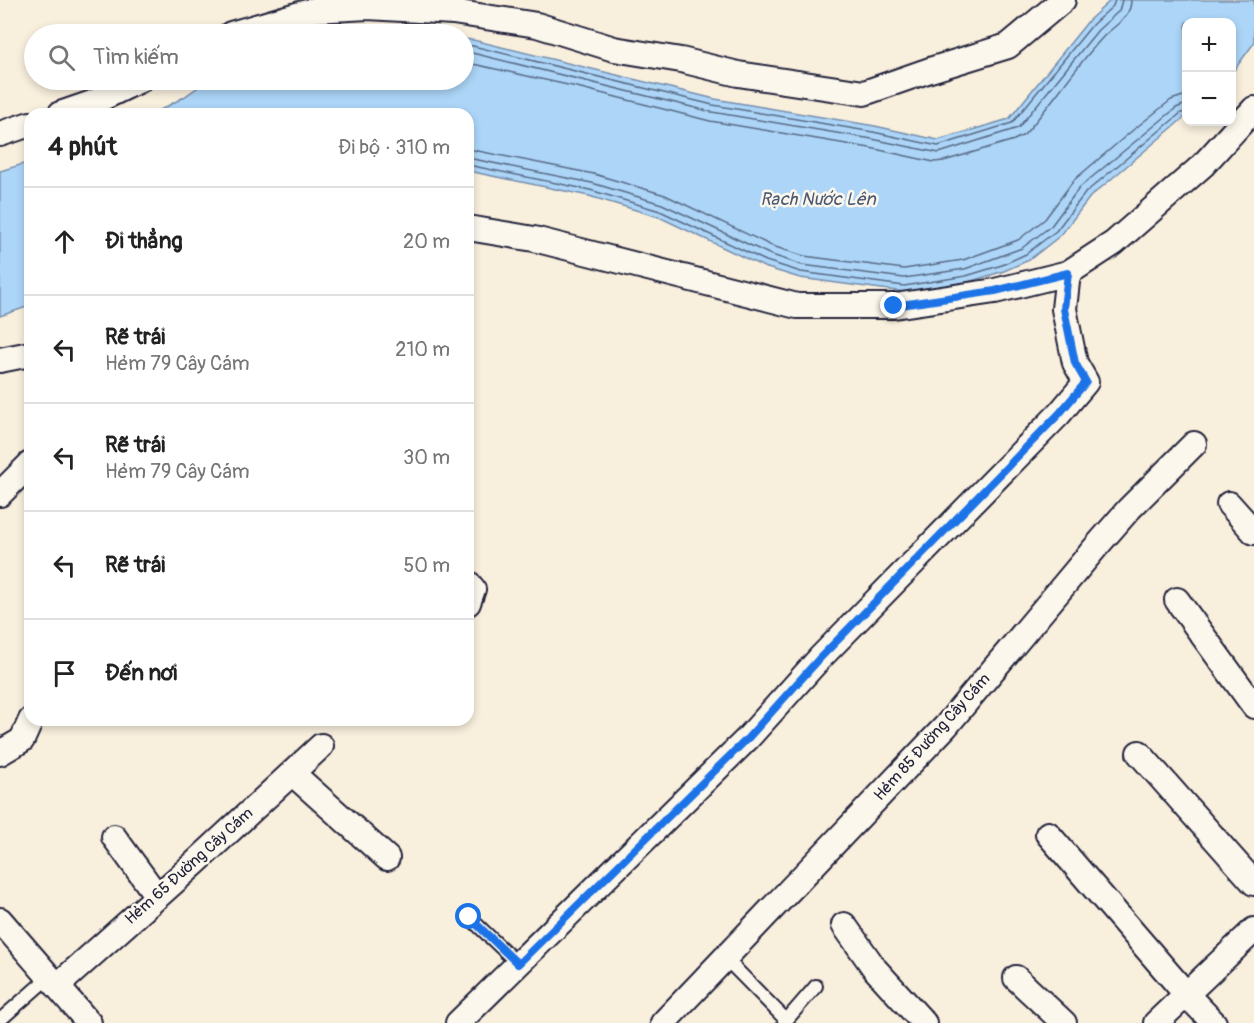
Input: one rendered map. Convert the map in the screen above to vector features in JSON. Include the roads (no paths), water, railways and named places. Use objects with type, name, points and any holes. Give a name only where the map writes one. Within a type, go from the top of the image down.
[{"type":"street","points":[[266,24],[314,10],[368,7],[453,12],[537,25],[614,48],[681,60],[738,74],[864,93],[930,69],[1008,46],[1060,1]]},
{"type":"street","points":[[77,108],[119,90]]},
{"type":"street","points":[[474,229],[534,239],[797,306],[894,306],[995,291],[1068,273],[1114,243],[1203,165],[1254,109]]},
{"type":"street","points":[[0,134],[24,126]]},
{"type":"street","points":[[458,1023],[748,738],[820,658],[1059,414],[1086,382],[1075,363],[1064,309],[1068,273]]},
{"type":"street","points":[[0,360],[24,355]]},
{"type":"street","name":"Hẻm 85 Đường Cây Cám","points":[[663,1023],[946,726],[1101,540],[1194,444]]},
{"type":"street","points":[[0,494],[24,470]]},
{"type":"street","points":[[1229,504],[1254,532]]},
{"type":"street","points":[[1176,600],[1254,706]]},
{"type":"street","points":[[0,753],[22,740],[28,726]]},
{"type":"street","name":"Hẻm 65 Đường Cây Cám","points":[[53,981],[195,863],[321,746]]},
{"type":"street","points":[[1139,753],[1254,883]]},
{"type":"street","points":[[292,773],[387,858]]},
{"type":"street","points":[[1048,834],[1186,994],[1214,1023]]},
{"type":"street","points":[[114,837],[157,896]]},
{"type":"street","points":[[0,920],[89,1023]]},
{"type":"street","points":[[844,925],[875,969],[924,1023]]},
{"type":"street","points":[[1156,1023],[1254,930]]},
{"type":"street","points":[[1016,978],[1064,1023]]},
{"type":"lane","points":[[469,917],[518,964]]},
{"type":"lane","points":[[725,958],[785,1021],[816,986]]},
{"type":"lane","points":[[0,1020],[53,981]]},
{"type":"water","name":"Rạch Nước Lên","points":[[1111,0],[1254,0],[1254,43],[1236,68],[1236,18],[1182,18],[1182,119],[1090,197],[1061,235],[1029,260],[1004,271],[968,282],[904,292],[800,278],[764,267],[659,217],[589,196],[474,172],[474,108],[164,108],[194,90],[474,90],[474,40],[715,99],[875,126],[938,140],[1009,119],[1089,20]]},
{"type":"water","points":[[24,164],[24,308],[0,316],[0,171]]}]
